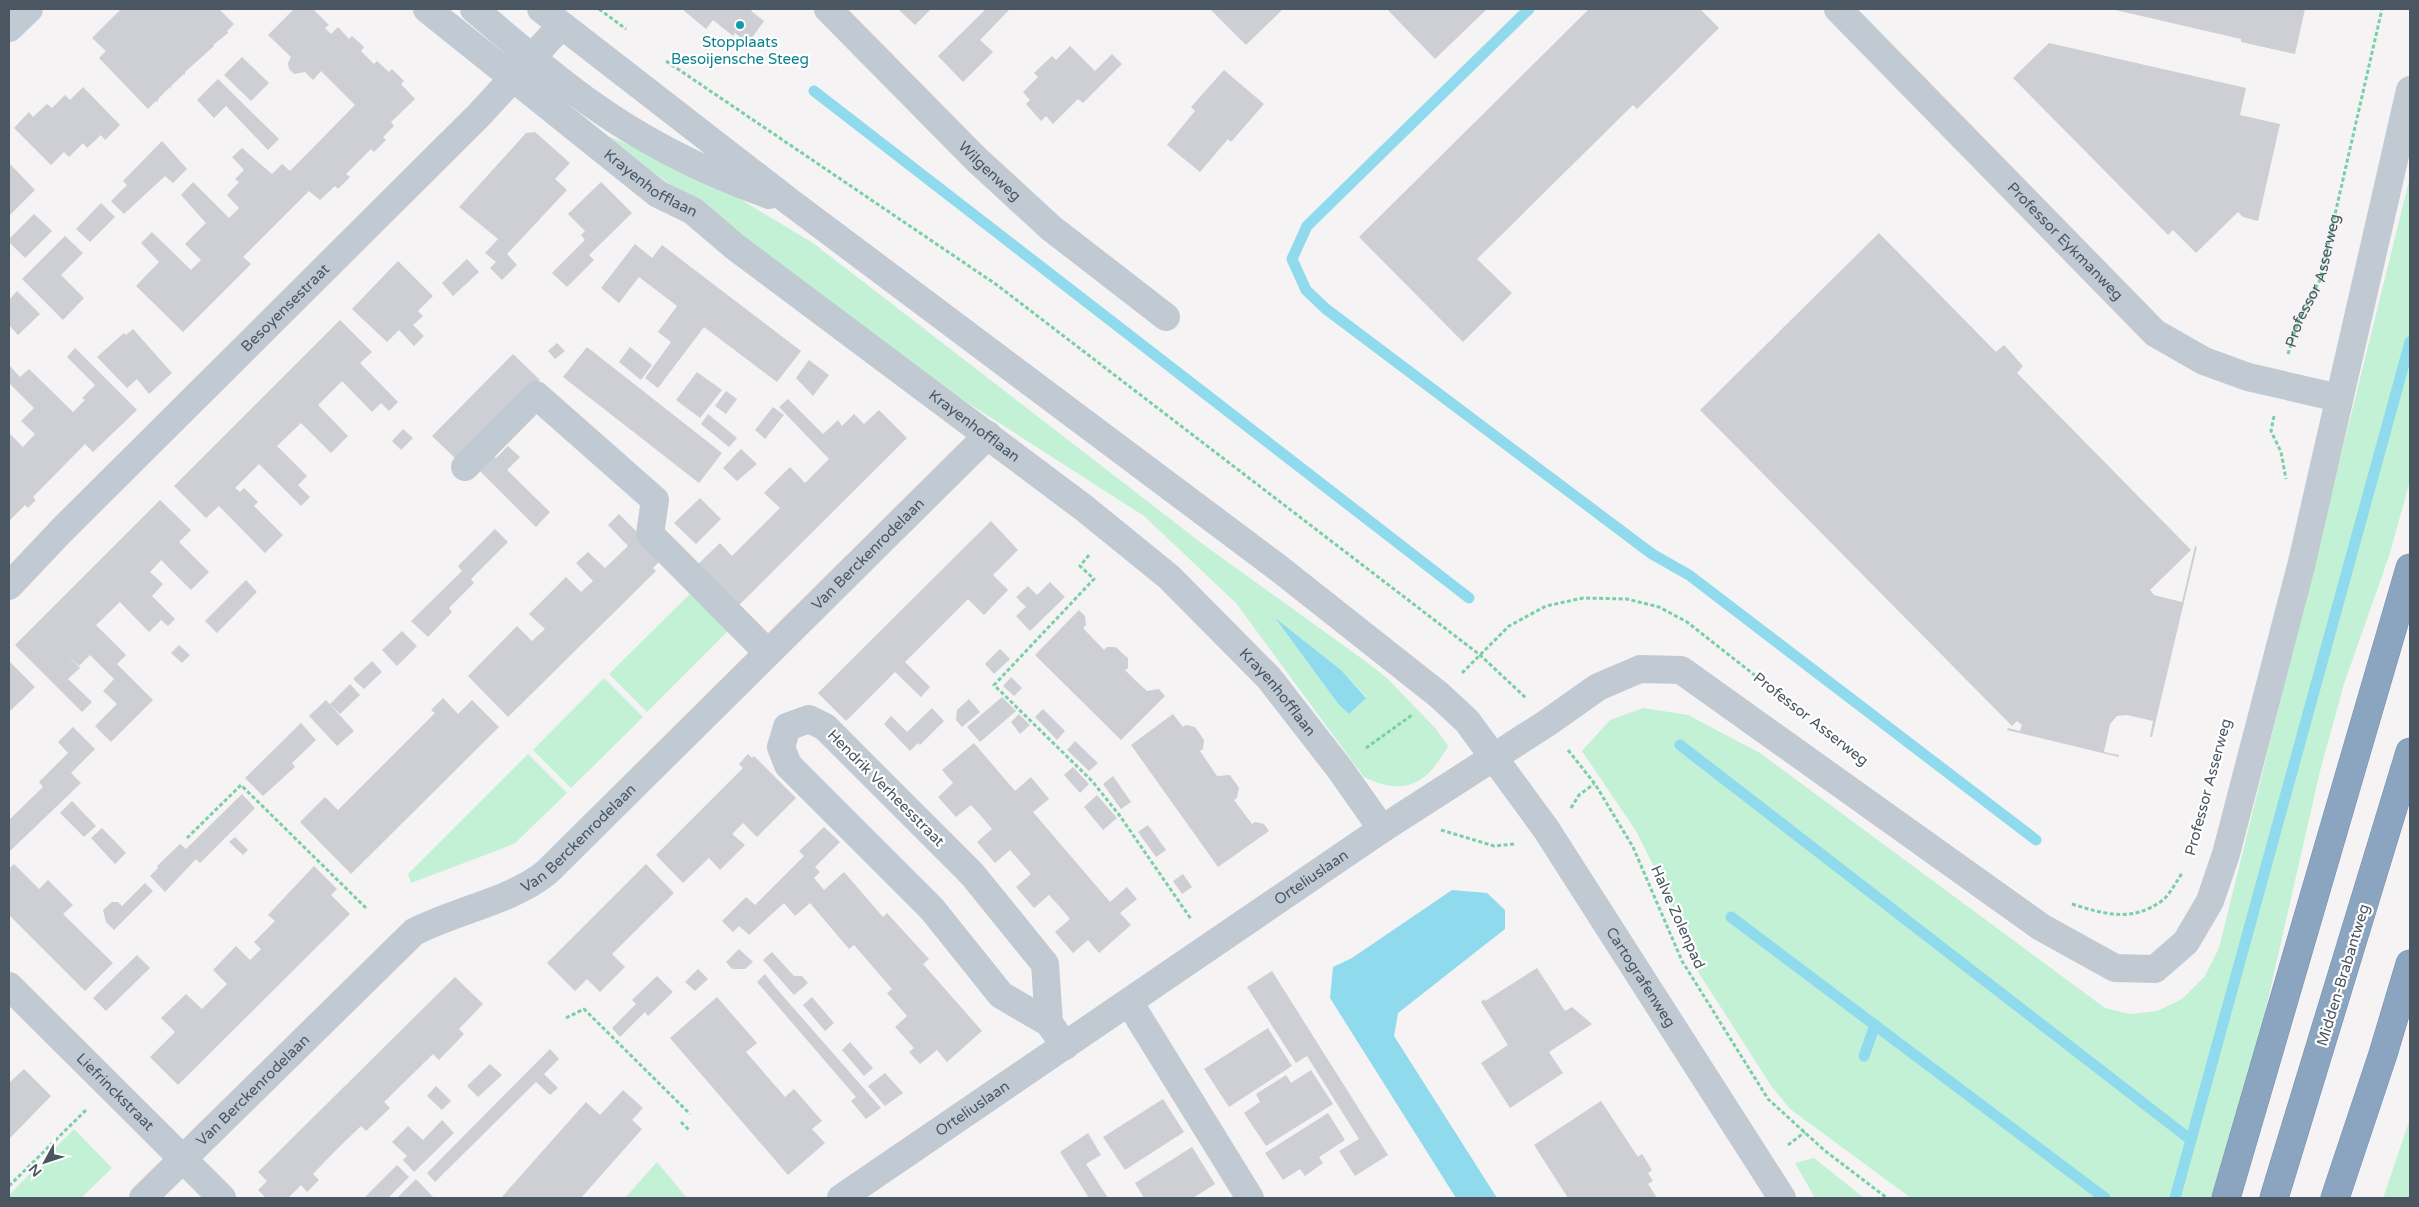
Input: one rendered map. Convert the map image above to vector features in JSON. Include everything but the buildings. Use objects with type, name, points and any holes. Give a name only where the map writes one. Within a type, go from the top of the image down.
[{"type":"highway","points":[[2226,1198],[2410,568]]},
{"type":"highway","name":"Midden-Brabantweg","points":[[2274,1198],[2410,752]]},
{"type":"highway","points":[[2335,1198],[2383,1054],[2410,964]]},
{"type":"street","points":[[9,28],[29,9]]},
{"type":"street","name":"Krayenhofflaan","points":[[426,9],[658,194],[693,212],[742,252],[988,435],[1169,576],[1269,678],[1339,768],[1382,829]]},
{"type":"street","points":[[474,9],[587,100],[639,134],[678,156],[741,185],[790,202]]},
{"type":"street","name":"Wilgenweg","points":[[828,9],[976,159],[1051,228],[1166,317]]},
{"type":"street","name":"Professor Eykmanweg","points":[[1838,9],[2155,333],[2204,362],[2248,377],[2339,398]]},
{"type":"street","points":[[551,17],[790,202],[1277,567],[1439,695],[1467,721],[1494,757],[1598,687],[1640,669],[1681,670],[2041,926],[2115,968],[2154,969],[2186,942],[2210,901],[2226,854],[2302,562],[2410,90]]},
{"type":"street","name":"Besoyensestraat","points":[[9,586],[62,530],[479,115],[532,57],[551,17]]},
{"type":"street","points":[[465,467],[536,395],[656,500],[650,534],[768,652]]},
{"type":"street","name":"Van Berckenrodelaan","points":[[143,1198],[414,932],[440,919],[524,889],[547,872],[988,435]]},
{"type":"street","name":"Hendrik Verheesstraat","points":[[1049,1023],[1045,964],[972,874],[825,727],[809,719],[787,727],[781,746],[788,765],[932,909],[1001,995],[1049,1023],[1065,1046]]},
{"type":"street","name":"Orteliuslaan","points":[[841,1198],[1382,829],[1494,757]]},
{"type":"street","name":"Cartografenweg","points":[[1494,757],[1546,829],[1782,1198]]},
{"type":"street","name":"Liefrinckstraat","points":[[9,986],[222,1198]]},
{"type":"street","points":[[1129,1002],[1250,1198]]},
{"type":"path","points":[[599,9],[629,32]]},
{"type":"path","name":"Professor Asserweg","points":[[2286,480],[2281,452],[2271,431],[2280,383],[2292,336],[2320,280],[2382,9]]},
{"type":"path","name":"Halve Zolenpad","points":[[665,60],[997,284],[1480,655],[1518,689],[1594,784],[1633,847],[1682,960],[1768,1099],[1824,1150],[1887,1198]]},
{"type":"path","points":[[1108,528],[1080,566],[1094,579],[994,685],[1092,781],[1120,816],[1209,946]]},
{"type":"path","name":"Professor Asserweg","points":[[1480,655],[1509,626],[1546,606],[1582,598],[1627,599],[1659,607],[1687,622],[1809,718]]},
{"type":"path","points":[[187,838],[241,785],[367,909]]},
{"type":"path","name":"Professor Asserweg","points":[[2066,902],[2106,915],[2131,915],[2163,899],[2186,869]]},
{"type":"path","points":[[566,1018],[584,1009],[690,1114]]},
{"type":"path","points":[[9,1186],[109,1087]]},
{"type":"path","points":[[681,1122],[689,1130]]},
{"type":"green space","points":[[608,136],[707,179],[813,243],[1204,545],[1368,663],[1389,680],[1436,729],[1448,746],[1432,770],[1414,783],[1403,786],[1391,786],[1364,777],[1236,603],[1144,516],[968,403],[651,170]],"holes":[[[1276,620],[1341,670],[1366,697],[1349,714],[1339,705]]]},
{"type":"green space","points":[[2410,177],[2410,481],[2389,556],[2344,684],[2320,771],[2251,1074],[2213,1198],[1911,1198],[1790,1109],[1772,1087],[1693,964],[1660,879],[1636,831],[1582,751],[1610,720],[1643,708],[1688,715],[1760,753],[2105,1008],[2130,1014],[2157,1011],[2182,999],[2205,976],[2219,948]]},
{"type":"green space","points":[[693,591],[730,629],[647,712],[609,674]]},
{"type":"green space","points":[[604,678],[643,717],[571,788],[533,750]]},
{"type":"green space","points":[[528,754],[567,793],[514,844],[411,883],[408,874]]},
{"type":"green space","points":[[2410,1119],[2410,1198],[2383,1198]]},
{"type":"green space","points":[[74,1129],[112,1168],[81,1198],[9,1198],[9,1195]]},
{"type":"green space","points":[[1814,1158],[1864,1198],[1815,1198],[1795,1163]]},
{"type":"green space","points":[[657,1162],[687,1198],[625,1198]]},
{"type":"water","points":[[1275,618],[1341,670],[1366,698],[1349,714],[1339,705]]},
{"type":"water","points":[[1452,890],[1487,893],[1505,910],[1505,929],[1398,1013],[1394,1036],[1497,1198],[1456,1198],[1330,998],[1333,967],[1352,958]]},
{"type":"waterway","points":[[1529,9],[1307,226],[1292,259],[1306,290],[1326,309],[1652,554],[1689,575],[2036,840]]},
{"type":"waterway","points":[[814,91],[1469,598]]},
{"type":"waterway","points":[[2175,1198],[2410,342]]},
{"type":"waterway","points":[[1680,745],[2191,1140]]},
{"type":"waterway","points":[[1731,917],[2105,1198]]},
{"type":"waterway","points":[[1864,1056],[1875,1025]]},
{"type":"place","name":"Stopplaats Besoijensche Steeg","points":[[740,25]]}]
